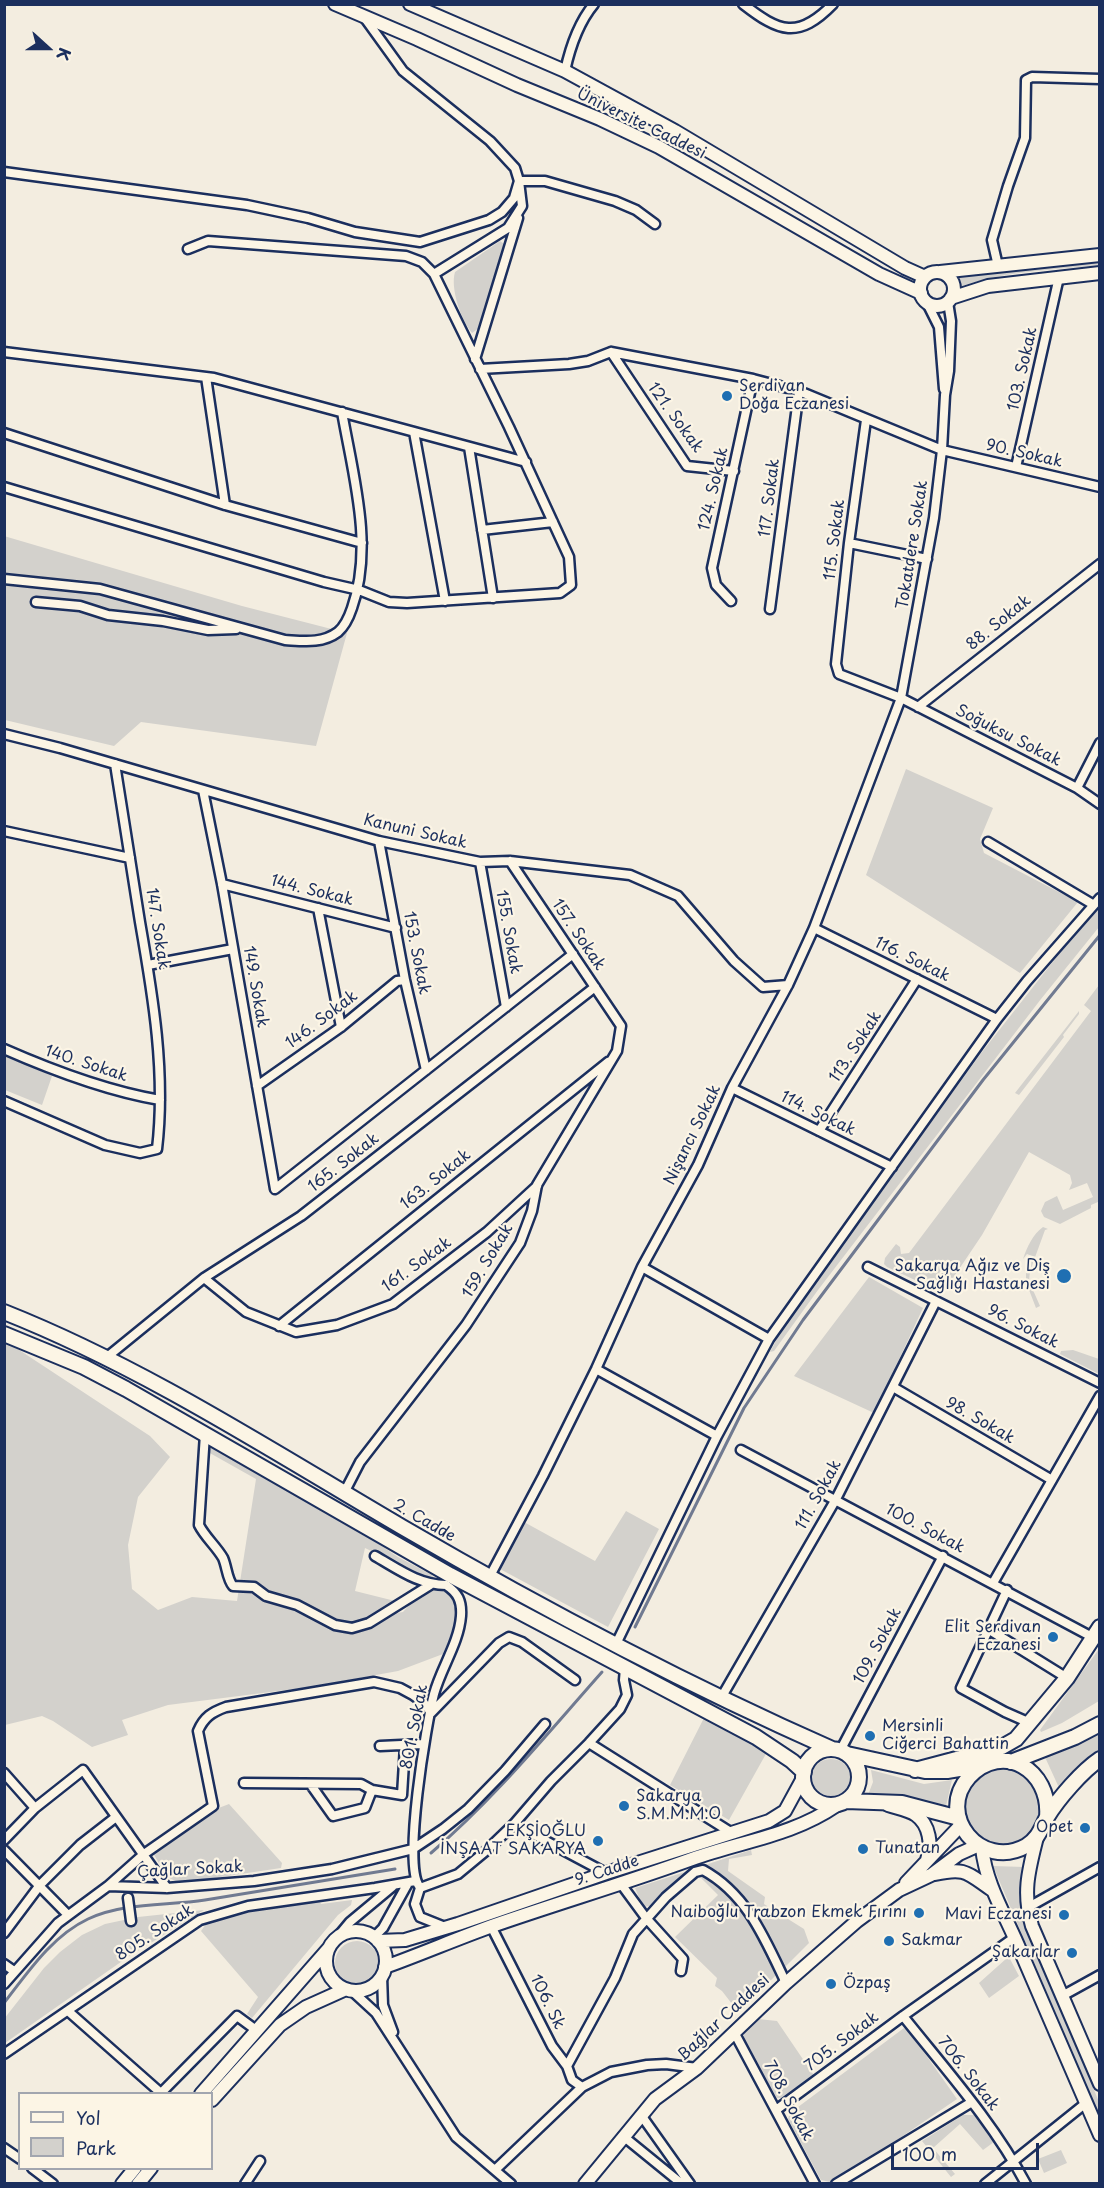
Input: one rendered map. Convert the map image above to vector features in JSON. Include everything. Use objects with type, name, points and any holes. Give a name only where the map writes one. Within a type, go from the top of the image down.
[{"type":"main road","name":"Üniversite Caddesi","points":[[335,4],[659,147],[879,274],[924,297]]},
{"type":"main road","name":"Üniversite Caddesi","points":[[410,4],[565,72],[675,131],[895,262],[925,277]]},
{"type":"main road","points":[[1100,255],[940,272],[929,274],[921,285],[924,297],[939,306],[988,286],[1100,273]]},
{"type":"main road","points":[[940,272],[950,277],[953,282],[954,291],[950,300]]},
{"type":"main road","name":"2. Cadde","points":[[4,1312],[107,1357],[490,1576],[721,1698],[839,1751],[915,1770],[947,1771],[985,1765]]},
{"type":"main road","name":"2. Cadde","points":[[4,1334],[84,1368],[205,1434],[448,1580],[626,1668],[756,1737],[792,1761],[804,1775]]},
{"type":"main road","points":[[915,1770],[1002,1747],[1016,1739],[1067,1678],[1097,1632]]},
{"type":"main road","points":[[1011,1762],[1075,1737],[1100,1724]]},
{"type":"main road","points":[[841,1803],[857,1787],[858,1768],[839,1751],[824,1750],[811,1758],[804,1775],[810,1796],[827,1805],[902,1803],[960,1821]]},
{"type":"main road","points":[[1100,1759],[1075,1780],[1047,1817],[1038,1837],[1027,1877],[1027,1908],[1032,1926],[1100,2084]]},
{"type":"main road","points":[[1038,1837],[1029,1845],[1012,1851],[994,1852],[980,1846],[966,1834],[960,1821],[959,1799],[966,1781],[985,1765],[1011,1762],[1022,1766],[1033,1772],[1041,1782],[1046,1793],[1047,1817]]},
{"type":"main road","name":"9. Cadde","points":[[376,1939],[405,1940],[770,1821],[786,1811],[804,1775]]},
{"type":"main road","name":"9. Cadde","points":[[383,1971],[413,1954],[491,1926],[693,1859],[799,1827],[841,1803]]},
{"type":"main road","points":[[882,1803],[916,1815],[926,1827],[930,1849],[928,1869]]},
{"type":"main road","points":[[928,1869],[960,1821]]},
{"type":"main road","points":[[928,1869],[980,1846]]},
{"type":"main road","points":[[980,1846],[992,1890],[1015,1937],[1100,2135]]},
{"type":"main road","points":[[928,1869],[954,1869],[965,1872],[992,1890]]},
{"type":"main road","name":"Bağlar Caddesi","points":[[585,2184],[655,2099],[697,2068],[786,1983],[857,1922],[928,1869]]},
{"type":"main road","points":[[203,2092],[332,1944],[350,1932],[358,1931],[376,1939],[383,1948],[383,1971],[368,1988],[348,1989],[306,2007],[280,2025],[213,2099]]},
{"type":"main road","points":[[332,1944],[327,1964],[329,1972],[339,1985],[348,1989]]},
{"type":"main road","points":[[122,2184],[134,2170]]},
{"type":"main road","points":[[138,2184],[150,2170]]},
{"type":"street","points":[[565,72],[569,52],[594,4]]},
{"type":"street","points":[[743,4],[764,20],[785,29],[795,28],[819,19],[833,4]]},
{"type":"street","points":[[364,17],[403,71],[490,141],[515,168],[522,206],[475,359]]},
{"type":"street","points":[[998,266],[992,240],[1025,138],[1026,80],[1032,77],[1100,79]]},
{"type":"street","points":[[4,172],[247,205],[308,218],[355,232],[420,242],[489,220],[502,212],[514,198],[519,182]]},
{"type":"street","points":[[519,182],[545,181],[615,201],[636,210],[655,224]]},
{"type":"street","points":[[434,274],[508,228],[522,206]]},
{"type":"street","points":[[4,487],[324,582],[359,590],[389,602],[445,602],[560,593],[571,585],[569,557],[526,462],[434,274],[422,262],[406,256],[208,241],[188,249]]},
{"type":"street","name":"103. Sokak","points":[[1016,467],[1059,277]]},
{"type":"street","name":"Tokatdere Sokak","points":[[924,297],[939,327],[941,372],[945,395]]},
{"type":"street","name":"Tokatdere Sokak","points":[[901,698],[927,558],[942,450],[945,395],[949,371],[950,300]]},
{"type":"street","points":[[4,352],[206,377],[526,462]]},
{"type":"street","points":[[480,369],[569,364],[588,361],[611,352]]},
{"type":"street","name":"90. Sokak","points":[[611,352],[753,379],[799,391],[942,450],[1099,484]]},
{"type":"street","name":"121. Sokak","points":[[611,352],[687,466],[734,471]]},
{"type":"street","points":[[206,377],[225,505]]},
{"type":"street","name":"124. Sokak","points":[[730,601],[716,585],[712,568],[753,379]]},
{"type":"street","name":"117. Sokak","points":[[770,609],[799,391]]},
{"type":"street","points":[[4,579],[100,589],[285,640],[312,641],[327,638],[340,630],[348,618],[359,590],[362,543],[358,502],[342,412]]},
{"type":"street","name":"115. Sokak","points":[[836,663],[849,543],[866,420]]},
{"type":"street","points":[[414,432],[445,602]]},
{"type":"street","points":[[4,433],[225,505],[362,543]]},
{"type":"street","points":[[469,447],[493,598]]},
{"type":"street","points":[[482,530],[553,522]]},
{"type":"street","points":[[849,543],[927,558]]},
{"type":"street","name":"88. Sokak","points":[[918,707],[1100,564]]},
{"type":"street","points":[[36,602],[80,606],[108,615],[163,621],[208,630],[243,628]]},
{"type":"street","name":"Soğuksu Sokak","points":[[836,663],[839,674],[901,698],[1077,788],[1100,804]]},
{"type":"street","name":"Nişancı Sokak","points":[[490,1576],[596,1369],[642,1267],[698,1165],[732,1088],[788,985],[814,928],[901,698]]},
{"type":"street","name":"Kanuni Sokak","points":[[4,734],[379,841],[480,862],[510,861],[630,875],[678,896],[734,961],[763,987],[788,985]]},
{"type":"street","points":[[1077,788],[1100,743]]},
{"type":"street","name":"147. Sokak","points":[[4,1101],[105,1145],[140,1153],[157,1149],[160,1100],[159,1057],[148,964],[115,764]]},
{"type":"street","name":"149. Sokak","points":[[203,790],[222,884],[275,1189],[426,1070]]},
{"type":"street","points":[[4,831],[130,858]]},
{"type":"street","name":"153. Sokak","points":[[379,841],[405,980],[426,1070]]},
{"type":"street","points":[[616,1644],[717,1436],[770,1340],[997,1019],[1096,902],[988,842]]},
{"type":"street","name":"157. Sokak","points":[[510,861],[621,1026]]},
{"type":"street","name":"155. Sokak","points":[[480,862],[506,1007]]},
{"type":"street","name":"144. Sokak","points":[[222,884],[396,928]]},
{"type":"street","points":[[318,908],[341,1028]]},
{"type":"street","name":"116. Sokak","points":[[814,928],[997,1019]]},
{"type":"street","points":[[148,964],[233,949]]},
{"type":"street","points":[[426,1070],[573,954]]},
{"type":"street","name":"113. Sokak","points":[[819,1131],[917,979]]},
{"type":"street","name":"146. Sokak","points":[[257,1086],[341,1028],[397,981],[405,980]]},
{"type":"street","name":"165. Sokak","points":[[107,1357],[204,1278],[301,1215],[596,987]]},
{"type":"street","name":"159. Sokak","points":[[344,1493],[360,1462],[466,1325],[520,1243],[532,1210],[537,1185],[617,1051],[621,1026]]},
{"type":"street","name":"140. Sokak","points":[[4,1049],[97,1084],[136,1096],[160,1100]]},
{"type":"street","name":"163. Sokak","points":[[279,1326],[613,1058]]},
{"type":"street","name":"114. Sokak","points":[[732,1088],[892,1167]]},
{"type":"street","name":"161. Sokak","points":[[204,1278],[246,1312],[279,1326],[296,1332],[337,1325],[393,1304],[487,1232],[537,1185]]},
{"type":"street","points":[[642,1267],[770,1340]]},
{"type":"street","name":"96. Sokak","points":[[868,1267],[1100,1383]]},
{"type":"street","name":"111. Sokak","points":[[721,1698],[836,1499],[936,1301]]},
{"type":"street","points":[[596,1369],[717,1436]]},
{"type":"street","name":"98. Sokak","points":[[893,1387],[1052,1480]]},
{"type":"street","points":[[993,1583],[1100,1396]]},
{"type":"street","points":[[205,1434],[199,1525],[204,1535],[221,1555],[228,1570],[229,1582],[233,1586],[254,1587],[266,1596],[297,1605],[334,1625],[352,1628],[369,1623],[430,1585],[448,1580]]},
{"type":"street","name":"100. Sokak","points":[[741,1450],[993,1583],[1097,1632]]},
{"type":"street","points":[[375,1556],[430,1585]]},
{"type":"street","name":"109. Sokak","points":[[839,1751],[943,1556]]},
{"type":"street","name":"801. Sokak","points":[[445,1927],[420,1917],[415,1904],[413,1849],[423,1744],[434,1694],[458,1632],[461,1614],[460,1599],[448,1580]]},
{"type":"street","points":[[1007,1590],[961,1688],[1030,1723]]},
{"type":"street","points":[[988,1629],[1067,1678]]},
{"type":"street","points":[[4,1984],[48,1933],[68,1915],[108,1886],[144,1854],[213,1806],[198,1731],[205,1718],[214,1712],[226,1707],[374,1682],[400,1688],[413,1695],[424,1703],[431,1713],[499,1643],[509,1637],[522,1642],[574,1680]]},
{"type":"street","name":"805. Sokak","points":[[4,2054],[200,1920],[248,1906],[415,1884],[458,1874],[514,1824],[551,1781],[620,1709],[627,1695],[624,1680],[626,1668]]},
{"type":"street","name":"Çağlar Sokak","points":[[108,1886],[167,1888],[254,1881],[332,1869],[413,1849],[468,1809],[505,1771],[545,1724]]},
{"type":"street","points":[[589,1743],[733,1834]]},
{"type":"street","points":[[380,1746],[423,1744]]},
{"type":"street","points":[[244,1783],[361,1784],[372,1790],[402,1795],[405,1746]]},
{"type":"street","points":[[4,1840],[35,1808],[83,1770],[167,1888]]},
{"type":"street","points":[[4,1773],[35,1808]]},
{"type":"street","points":[[311,1785],[333,1816],[365,1808],[372,1790]]},
{"type":"street","points":[[4,1933],[40,1885],[80,1845],[116,1817]]},
{"type":"street","points":[[514,1824],[606,1873]]},
{"type":"street","points":[[4,1850],[68,1915]]},
{"type":"street","points":[[1027,1908],[1100,1867]]},
{"type":"street","points":[[567,2066],[615,1978],[633,1934],[646,1918],[695,1872],[703,1870],[717,1878],[744,1904],[757,1924],[786,1983]]},
{"type":"street","points":[[376,1939],[415,1884]]},
{"type":"street","points":[[621,1884],[646,1918],[683,1959],[681,1971]]},
{"type":"street","points":[[332,1944],[360,1912],[394,1885]]},
{"type":"street","points":[[128,1898],[131,1920]]},
{"type":"street","name":"106. Sk","points":[[491,1926],[529,1996],[546,2034],[567,2066],[572,2080],[582,2086]]},
{"type":"street","name":"705. Sokak","points":[[776,2110],[1015,1937]]},
{"type":"street","points":[[4,1964],[14,1971]]},
{"type":"street","points":[[383,1971],[383,2005],[397,2043]]},
{"type":"street","points":[[1062,1996],[1100,1974]]},
{"type":"street","points":[[348,1989],[376,2013],[456,2137],[511,2184]]},
{"type":"street","points":[[68,2011],[160,2092]]},
{"type":"street","points":[[162,2092],[237,2016],[256,2030]]},
{"type":"street","name":"706. Sokak","points":[[903,2016],[972,2102],[1013,2160],[1026,2184]]},
{"type":"street","name":"708. Sokak","points":[[734,2032],[815,2184]]},
{"type":"street","points":[[495,2170],[582,2086],[611,2072],[647,2065],[666,2064],[697,2068]]},
{"type":"street","points":[[836,2184],[972,2102]]},
{"type":"street","points":[[984,2184],[1086,2103]]},
{"type":"street","points":[[641,2115],[690,2184]]},
{"type":"street","points":[[623,2136],[682,2184]]},
{"type":"street","points":[[4,2148],[18,2158]]},
{"type":"street","points":[[245,2184],[260,2161]]},
{"type":"street","points":[[33,2170],[53,2184]]},
{"type":"green space","points":[[500,241],[504,244],[479,328],[472,333],[458,304],[454,286],[455,272]]},
{"type":"green space","points":[[1099,262],[1099,265],[1011,274],[959,287],[955,276]]},
{"type":"green space","points":[[4,536],[242,606],[347,633],[316,746],[141,722],[114,746],[5,720]]},
{"type":"green space","points":[[906,769],[993,808],[980,839],[984,853],[1078,902],[1020,973],[866,875]]},
{"type":"green space","points":[[1099,908],[1099,927],[1041,999],[818,1290],[774,1351],[770,1352],[807,1293],[982,1052],[1066,945]]},
{"type":"green space","points":[[1099,985],[1099,1203],[1091,1205],[1091,1208],[1060,1224],[1044,1217],[1041,1211],[1045,1202],[1057,1196],[1063,1210],[1093,1197],[1087,1183],[1069,1190],[1072,1183],[1070,1175],[1029,1152],[982,1235],[943,1293],[887,1267],[884,1264],[885,1258],[896,1244],[900,1247],[901,1254],[909,1253],[1091,1011],[1084,1005]]},
{"type":"green space","points":[[1079,1011],[1063,1035],[1064,1037],[1019,1095],[1015,1093]]},
{"type":"green space","points":[[4,1055],[52,1076],[42,1105],[5,1090]]},
{"type":"green space","points":[[1043,1227],[1048,1229],[1045,1230],[1030,1271],[1029,1281],[1040,1306],[1036,1308],[1026,1282],[1026,1270],[1032,1256],[1027,1254],[1023,1259],[1036,1233]]},
{"type":"green space","points":[[869,1277],[923,1308],[874,1413],[794,1376]]},
{"type":"green space","points":[[4,1340],[150,1436],[170,1457],[138,1497],[128,1545],[132,1589],[158,1610],[192,1597],[237,1601],[256,1479],[208,1452],[210,1444],[340,1518],[398,1557],[432,1575],[436,1580],[365,1548],[355,1591],[395,1601],[422,1589],[403,1602],[345,1630],[390,1614],[403,1612],[421,1593],[436,1587],[453,1598],[457,1611],[455,1626],[443,1654],[398,1671],[310,1687],[168,1705],[122,1720],[128,1735],[92,1747],[42,1716],[5,1725]]},
{"type":"green space","points":[[1073,1350],[1099,1359],[1099,1374],[1060,1354],[1061,1351]]},
{"type":"green space","points":[[626,1511],[659,1529],[608,1627],[500,1569],[524,1522],[595,1561]]},
{"type":"green space","points":[[1099,1649],[1099,1701],[1062,1723],[1041,1732],[1040,1730]]},
{"type":"green space","points":[[706,1714],[767,1752],[729,1820],[670,1785]]},
{"type":"green space","points":[[1099,1731],[1099,1755],[1061,1792],[1044,1755]]},
{"type":"green space","points":[[831,1759],[846,1765],[852,1780],[846,1795],[831,1801],[816,1795],[810,1780],[816,1765]]},
{"type":"green space","points":[[1001,1769],[1016,1772],[1028,1780],[1036,1792],[1039,1807],[1036,1822],[1028,1834],[1016,1842],[1001,1845],[986,1842],[974,1834],[966,1822],[963,1807],[966,1792],[974,1780],[986,1772]]},
{"type":"green space","points":[[871,1770],[924,1784],[952,1780],[945,1810],[904,1797],[868,1795],[873,1782]]},
{"type":"green space","points":[[229,1804],[282,1863],[281,1868],[180,1883],[167,1877],[153,1853],[211,1811]]},
{"type":"green space","points":[[751,1850],[752,1855],[729,1859],[728,1871],[765,1897],[764,1904],[804,1929],[809,1943],[782,1970],[750,1907],[741,1897],[704,1869],[705,1865]]},
{"type":"green space","points":[[993,1866],[1024,1867],[1026,1924],[1099,2102],[1099,2116]]},
{"type":"green space","points":[[691,1870],[650,1906],[643,1907],[635,1888]]},
{"type":"green space","points":[[703,1873],[723,1887],[752,1922],[777,1974],[739,2013],[722,1991],[715,1986],[717,1978],[675,1937],[718,1895],[697,1874]]},
{"type":"green space","points":[[352,1900],[351,1905],[338,1915],[252,2018],[247,2014],[258,1997],[201,1931],[209,1920],[268,1906]]},
{"type":"green space","points":[[204,1910],[128,1957],[5,2043],[4,2019],[44,1968],[82,1935],[105,1924],[138,1917]]},
{"type":"green space","points":[[357,1941],[372,1948],[379,1963],[372,1978],[357,1985],[342,1978],[335,1963],[342,1948]]},
{"type":"green space","points":[[1007,1958],[1010,1959],[1019,1976],[989,1998],[979,1983]]},
{"type":"green space","points":[[758,2019],[777,2021],[815,2077],[787,2098],[777,2098],[744,2042],[744,2033]]},
{"type":"green space","points":[[904,2028],[909,2031],[957,2099],[834,2183],[821,2180],[788,2119],[790,2113]]},
{"type":"green space","points":[[963,2115],[974,2115],[994,2142],[983,2150],[960,2124],[933,2148],[955,2174],[951,2177],[922,2141]]},
{"type":"green space","points":[[1061,2150],[1067,2163],[1044,2173],[1038,2159]]},
{"type":"waterway","points":[[635,1627],[744,1408],[803,1320],[983,1080],[1100,935]]},
{"type":"waterway","points":[[431,1853],[477,1811],[602,1672]]},
{"type":"waterway","points":[[4,2003],[32,1967],[63,1935],[75,1926],[102,1914],[131,1907],[205,1900],[395,1869]]},
{"type":"place","name":"Serdivan Doğa Eczanesi","points":[[727,396]]},
{"type":"place","name":"Sakarya Ağız ve Diş Sağlığı Hastanesi","points":[[1064,1276]]},
{"type":"place","name":"Elit Serdivan Eczanesi","points":[[1053,1637]]},
{"type":"place","name":"Mersinli Ciğerci Bahattin","points":[[870,1736]]},
{"type":"place","name":"Sakarya S.M.M.M.O","points":[[624,1806]]},
{"type":"place","name":"Opet","points":[[1085,1828]]},
{"type":"place","name":"EKŞİOĞLU İNŞAAT SAKARYA","points":[[598,1841]]},
{"type":"place","name":"Tunatan","points":[[863,1849]]},
{"type":"place","name":"Naiboğlu Trabzon Ekmek Fırını","points":[[919,1913]]},
{"type":"place","name":"Mavi Eczanesi","points":[[1064,1915]]},
{"type":"place","name":"Sakmar","points":[[889,1941]]},
{"type":"place","name":"Şakarlar","points":[[1072,1953]]},
{"type":"place","name":"Özpaş","points":[[831,1984]]}]
